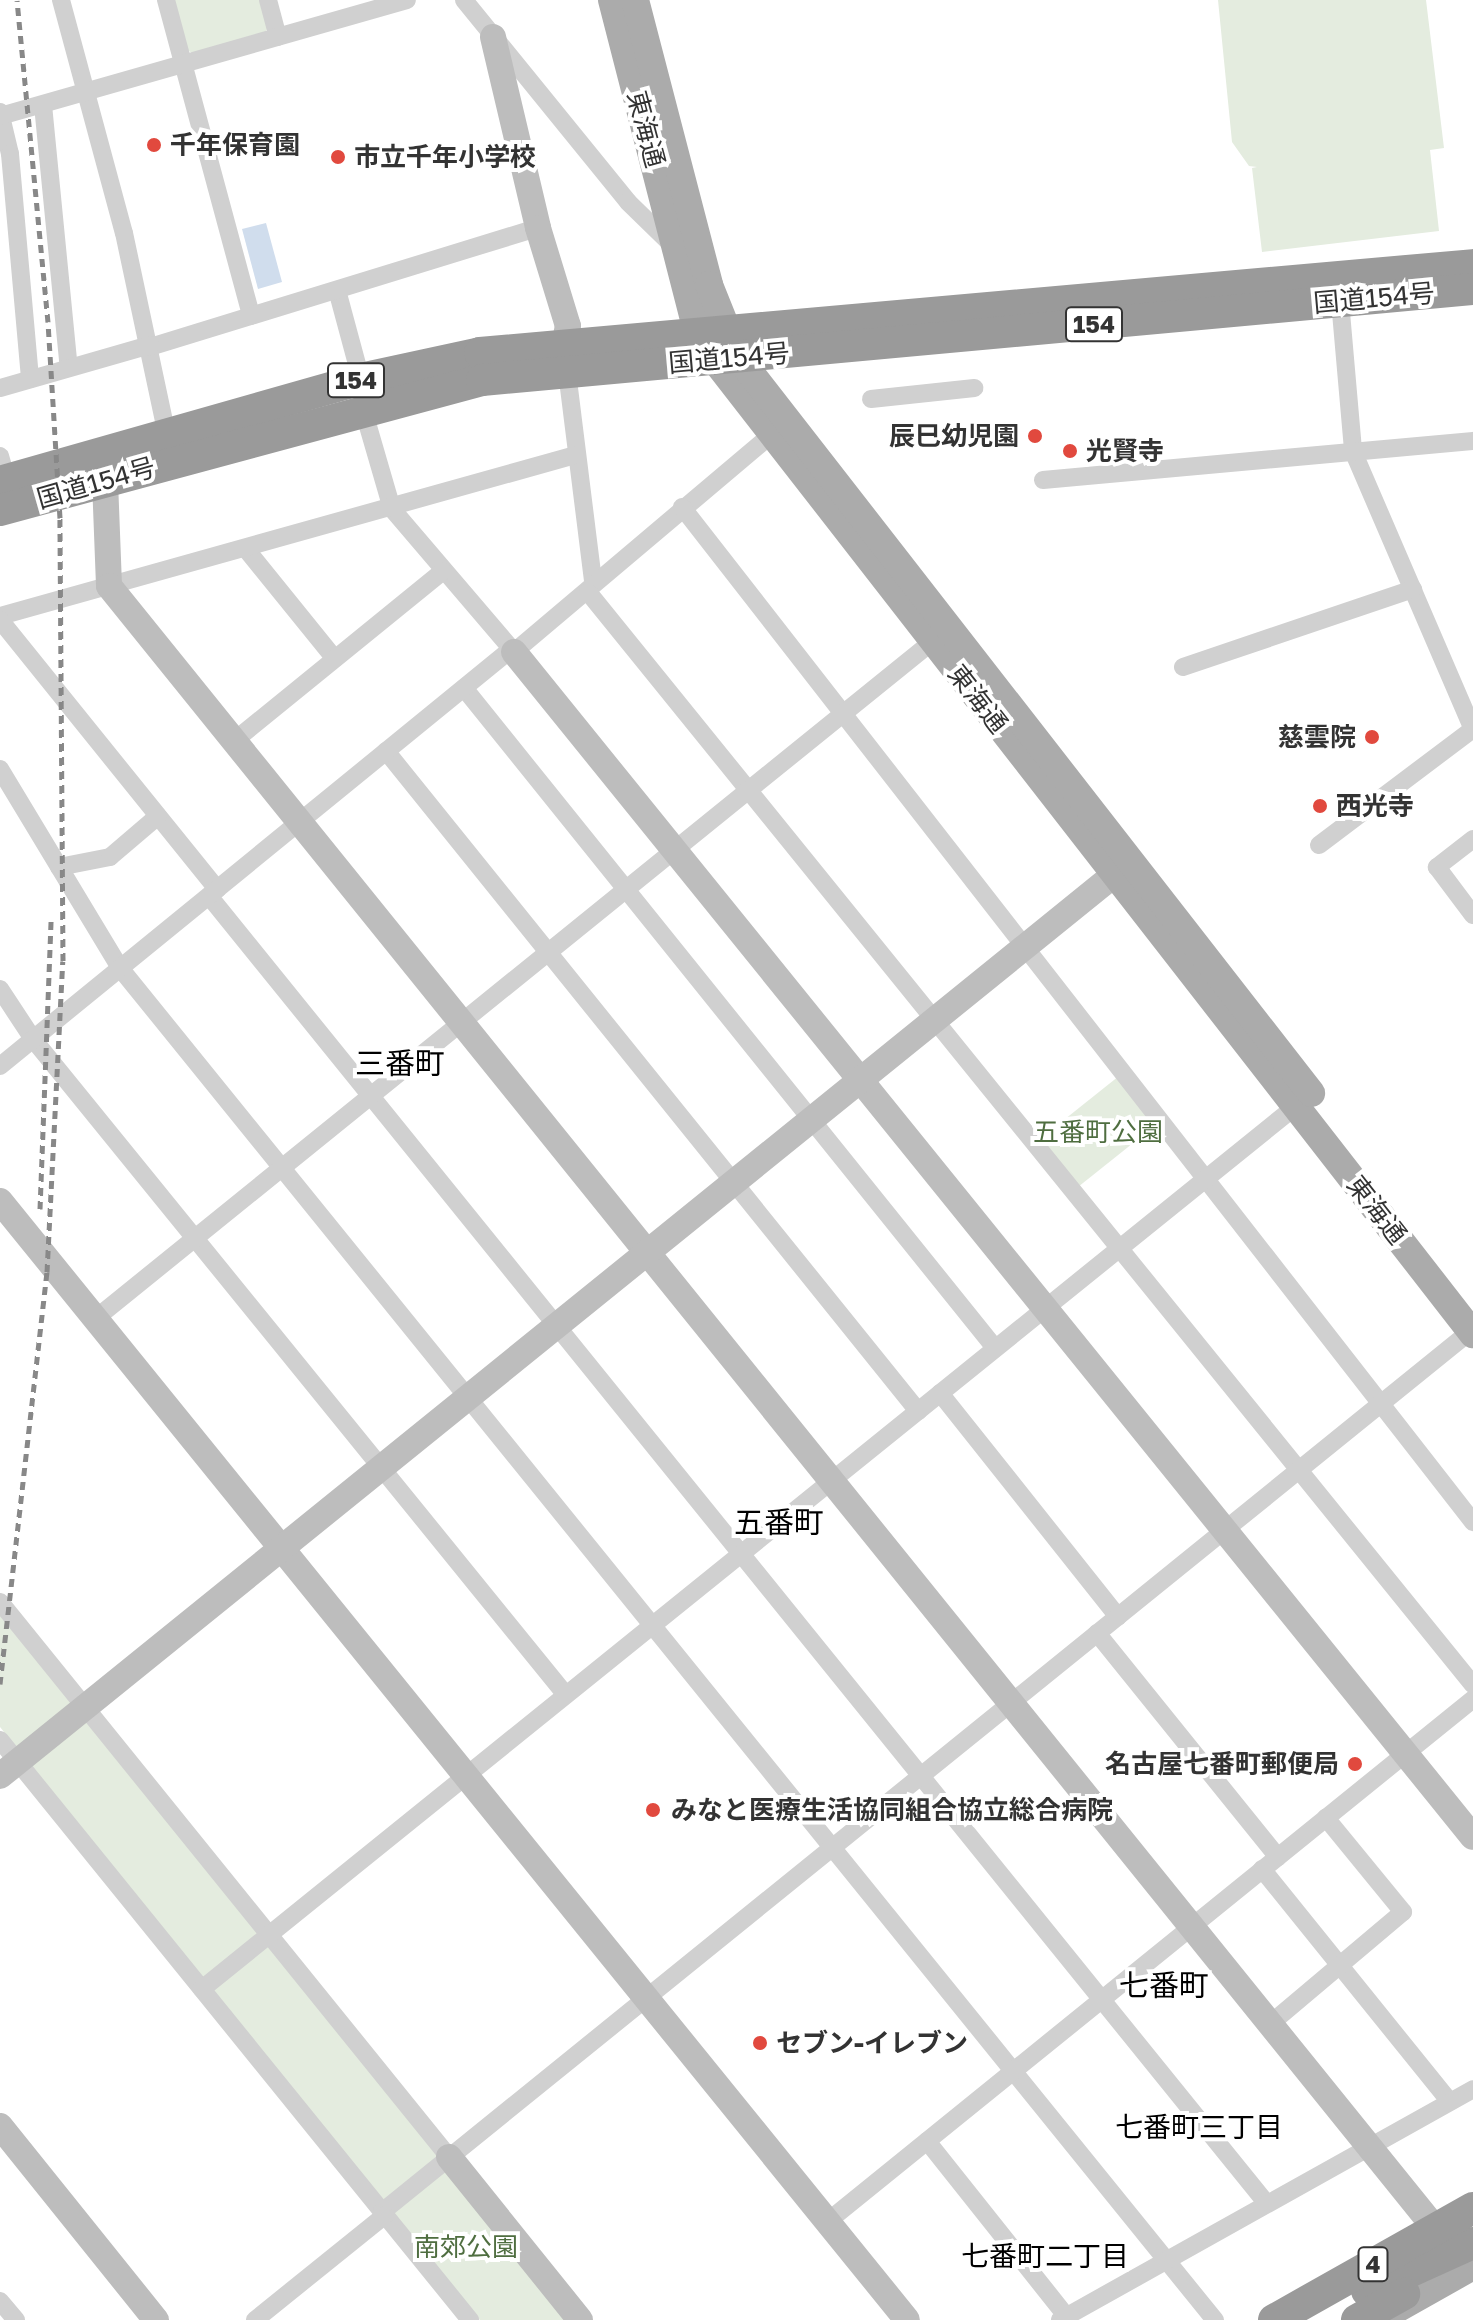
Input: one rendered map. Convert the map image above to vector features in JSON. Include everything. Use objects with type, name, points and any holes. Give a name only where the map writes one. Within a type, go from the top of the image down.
[{"type":"highway","name":"国道154号","points":[[2,482],[167,435],[362,394],[482,380],[566,358],[710,330],[1473,265]]},
{"type":"highway","name":"国道154号","points":[[566,358],[726,358],[1473,289]]},
{"type":"highway","name":"国道154号","points":[[2,482],[105,481],[362,394]]},
{"type":"highway","name":"4","points":[[1274,2320],[1473,2208]]},
{"type":"highway","name":"4","points":[[1357,2320],[1472,2261]]},
{"type":"highway","points":[[1316,2320],[1390,2279],[1472,2261]]},
{"type":"main road","name":"東海通","points":[[612,0],[680,253],[710,330],[772,434],[933,641],[1123,868],[1296,1106],[1472,1331]]},
{"type":"main road","name":"東海通","points":[[635,0],[710,330]]},
{"type":"main road","name":"東海通","points":[[726,358],[1123,868],[1473,1303]]},
{"type":"main road","points":[[1255,2320],[1473,2198]]},
{"type":"main road","points":[[1377,2320],[1472,2261]]},
{"type":"street","points":[[61,0],[150,346],[167,435]]},
{"type":"street","points":[[166,0],[251,316]]},
{"type":"street","points":[[268,0],[278,37]]},
{"type":"street","points":[[30,379],[10,154],[0,115],[87,94],[407,0]]},
{"type":"street","points":[[464,0],[628,202],[680,253]]},
{"type":"street","points":[[482,0],[538,228],[568,326],[566,358],[590,586],[749,790],[1473,1685]]},
{"type":"street","points":[[43,105],[69,368]]},
{"type":"street","points":[[0,388],[251,316],[538,228]]},
{"type":"street","points":[[337,290],[392,509],[861,1080],[1473,1837]]},
{"type":"street","points":[[1319,845],[1473,729],[1353,451],[1340,301]]},
{"type":"street","points":[[871,399],[974,388]]},
{"type":"street","points":[[0,1066],[511,652],[772,434]]},
{"type":"street","points":[[1043,480],[1473,441]]},
{"type":"street","points":[[575,455],[0,618],[158,816],[213,892],[372,1095],[1267,2204]]},
{"type":"street","points":[[105,481],[109,586],[1431,2223],[1472,2261]]},
{"type":"street","points":[[682,507],[1473,1522]]},
{"type":"street","points":[[246,549],[335,659]]},
{"type":"street","points":[[234,741],[443,571]]},
{"type":"street","points":[[1183,667],[1413,589]]},
{"type":"street","points":[[95,1319],[933,641]]},
{"type":"street","points":[[464,688],[995,1348]]},
{"type":"street","points":[[386,751],[918,1411]]},
{"type":"street","points":[[0,769],[120,968],[1215,2320]]},
{"type":"street","points":[[59,867],[110,857],[158,816]]},
{"type":"street","points":[[1473,839],[1437,867],[1473,915]]},
{"type":"street","points":[[9,1769],[1123,868]]},
{"type":"street","points":[[0,989],[33,1039],[566,1695]]},
{"type":"street","points":[[202,1989],[1296,1106]]},
{"type":"street","points":[[0,1201],[907,2320]]},
{"type":"street","points":[[255,2320],[449,2157],[1472,1331]]},
{"type":"street","points":[[940,1393],[1118,1617]]},
{"type":"street","points":[[0,1602],[580,2320]]},
{"type":"street","points":[[1097,1633],[1278,1857]]},
{"type":"street","points":[[827,2222],[1473,1699]]},
{"type":"street","points":[[0,1740],[9,1769],[202,1989],[470,2320]]},
{"type":"street","points":[[1270,2024],[1403,1912],[1326,1818]]},
{"type":"street","points":[[1262,1869],[1450,2102]]},
{"type":"street","points":[[927,2141],[1063,2318],[1473,2089]]},
{"type":"street","points":[[4,2140],[156,2320]]},
{"type":"street","points":[[0,2301],[16,2320]]},
{"type":"green space","points":[[173,0],[262,0],[269,26],[265,33],[192,53],[186,49]]},
{"type":"green space","points":[[1218,0],[1426,0],[1444,148],[1430,150],[1439,231],[1262,252],[1252,168],[1257,167],[1249,166],[1232,142]]},
{"type":"green space","name":"五番町公園","points":[[1119,1076],[1157,1124],[1078,1187],[1040,1139]]},
{"type":"green space","name":"南郊公園","points":[[0,1613],[571,2320],[480,2320],[0,1727]]},
{"type":"water","points":[[266,223],[282,282],[258,289],[242,229]]},
{"type":"railway","points":[[0,1684],[47,1272],[63,961],[60,518],[48,322],[17,0]]},
{"type":"railway","points":[[40,1209],[51,921]]},
{"type":"place","name":"千年保育園","points":[[154,145]]},
{"type":"place","name":"市立千年小学校","points":[[338,157]]},
{"type":"place","name":"辰巳幼児園","points":[[1035,436]]},
{"type":"place","name":"光賢寺","points":[[1070,451]]},
{"type":"place","name":"慈雲院","points":[[1372,737]]},
{"type":"place","name":"西光寺","points":[[1320,806]]},
{"type":"place","name":"名古屋七番町郵便局","points":[[1355,1764]]},
{"type":"place","name":"みなと医療生活協同組合協立総合病院","points":[[653,1810]]},
{"type":"place","name":"セブン-イレブン","points":[[760,2043]]},
{"type":"district","name":"三番町","points":[[400,1063]]},
{"type":"district","name":"五番町","points":[[779,1522]]},
{"type":"district","name":"七番町","points":[[1164,1985]]},
{"type":"district","name":"七番町三丁目","points":[[1199,2127]]},
{"type":"district","name":"七番町二丁目","points":[[1045,2256]]}]
